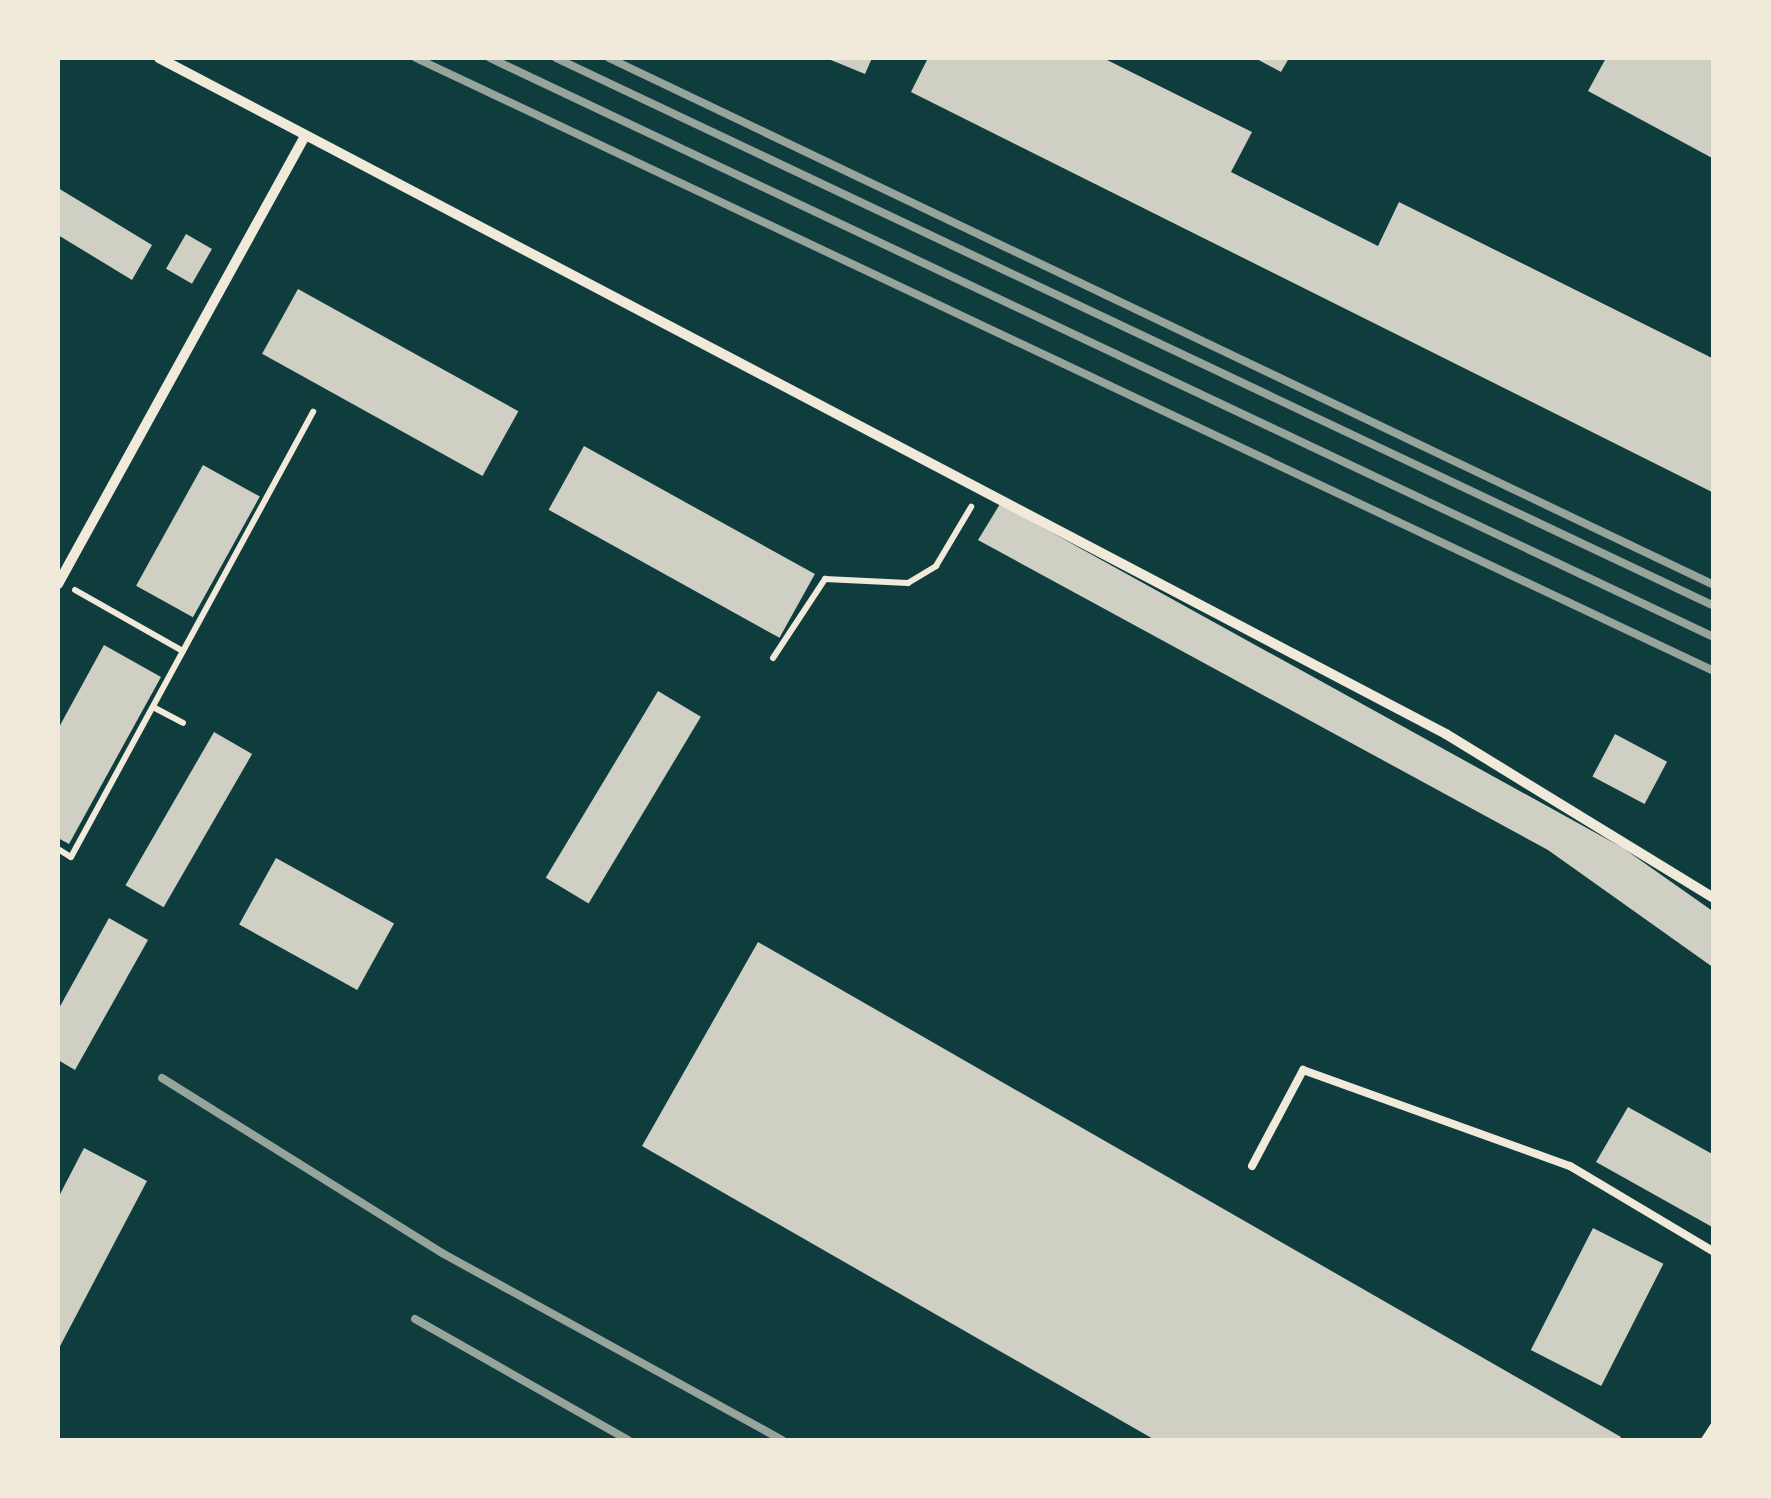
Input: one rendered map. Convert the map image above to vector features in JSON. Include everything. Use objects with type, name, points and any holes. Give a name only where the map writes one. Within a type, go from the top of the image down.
[{"type":"street","points":[[159,58],[984,486],[1446,734],[1714,898]]},
{"type":"street","points":[[58,582],[305,136]]},
{"type":"lane","points":[[1252,1166],[1303,1070],[1570,1166],[1714,1252]]},
{"type":"lane","points":[[1705,1440],[1714,1426]]},
{"type":"path","points":[[58,849],[71,856],[313,412]]},
{"type":"path","points":[[773,658],[824,579],[908,583],[936,566],[984,486]]},
{"type":"path","points":[[58,582],[182,652]]},
{"type":"path","points":[[152,706],[182,722]]},
{"type":"building","points":[[826,58],[872,58],[865,74]]},
{"type":"building","points":[[928,58],[1103,58],[1252,132],[1231,172],[1378,246],[1399,202],[1714,359],[1714,493],[911,92]]},
{"type":"building","points":[[1255,58],[1289,58],[1281,72]]},
{"type":"building","points":[[1606,58],[1714,58],[1714,159],[1588,91]]},
{"type":"building","points":[[58,188],[152,245],[132,280],[58,235]]},
{"type":"building","points":[[186,234],[212,249],[192,284],[166,269]]},
{"type":"building","points":[[298,289],[518,411],[483,476],[262,354]]},
{"type":"building","points":[[584,446],[815,574],[780,638],[549,510]]},
{"type":"building","points":[[203,465],[260,497],[193,617],[136,586]]},
{"type":"building","points":[[1000,504],[1623,848],[1714,912],[1714,968],[1548,850],[978,540]]},
{"type":"building","points":[[104,645],[161,677],[69,844],[58,838],[58,729]]},
{"type":"building","points":[[658,691],[701,717],[589,904],[546,878]]},
{"type":"building","points":[[214,732],[252,754],[164,907],[126,885]]},
{"type":"building","points":[[1615,734],[1667,762],[1645,804],[1592,776]]},
{"type":"building","points":[[276,858],[394,923],[357,990],[239,924]]},
{"type":"building","points":[[109,918],[148,940],[75,1070],[58,1060],[58,1010]]},
{"type":"building","points":[[758,942],[1621,1437],[1155,1440],[642,1146]]},
{"type":"building","points":[[1628,1107],[1714,1155],[1714,1228],[1596,1162]]},
{"type":"building","points":[[84,1148],[147,1181],[58,1350],[58,1198]]},
{"type":"building","points":[[1593,1228],[1663,1264],[1601,1386],[1531,1350]]},
{"type":"railway","points":[[416,58],[1714,671]]},
{"type":"railway","points":[[490,58],[1714,637]]},
{"type":"railway","points":[[556,58],[1714,606]]},
{"type":"railway","points":[[609,58],[1714,585]]},
{"type":"railway","points":[[162,1078],[442,1253],[782,1440]]},
{"type":"railway","points":[[415,1319],[628,1440]]}]
